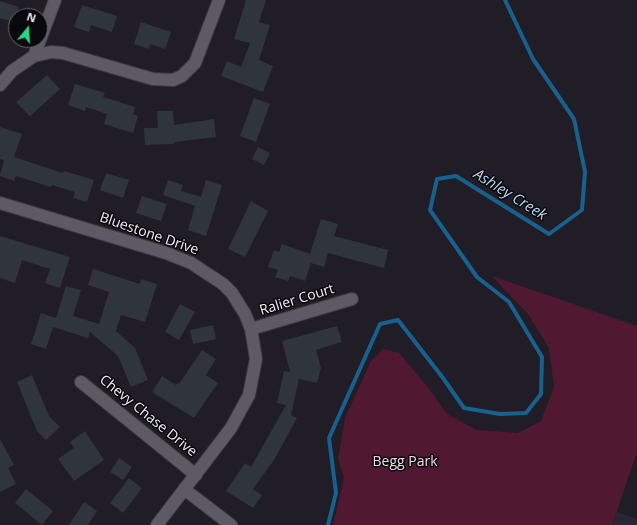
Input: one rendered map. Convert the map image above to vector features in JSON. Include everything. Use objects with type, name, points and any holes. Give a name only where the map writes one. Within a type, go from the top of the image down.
[{"type":"street","points":[[48,19],[55,0]]},
{"type":"street","points":[[0,85],[12,71],[34,56],[52,52],[63,53],[153,79],[173,80],[182,76],[195,63],[219,0]]},
{"type":"street","points":[[34,56],[37,48]]},
{"type":"street","name":"Bluestone Drive","points":[[0,203],[166,253],[191,263],[213,276],[232,293],[245,314],[251,329],[256,359],[249,395],[231,428],[157,525]]},
{"type":"street","name":"Ralier Court","points":[[251,329],[352,299]]},
{"type":"street","name":"Chevy Chase Drive","points":[[82,382],[196,474]]},
{"type":"street","points":[[184,489],[231,525]]},
{"type":"shaded area","points":[[617,512],[637,519],[637,525],[612,525]]},
{"type":"green space","name":"Begg Park","points":[[492,276],[637,326],[637,452],[612,525],[333,525],[344,478],[338,459],[345,418],[371,361],[383,349],[399,353],[427,386],[447,414],[477,430],[518,433],[541,421],[554,387],[549,348],[528,314]]},
{"type":"building","points":[[246,0],[266,0],[259,22],[270,25],[259,60],[273,66],[263,92],[221,76],[227,61],[241,67],[250,43],[234,39]]},
{"type":"building","points":[[0,1],[19,7],[8,8],[8,20],[0,18]]},
{"type":"building","points":[[82,5],[117,16],[112,32],[91,25],[89,32],[74,27]]},
{"type":"building","points":[[141,22],[171,32],[165,49],[150,44],[149,49],[134,44]]},
{"type":"building","points":[[47,75],[60,89],[30,116],[16,102]]},
{"type":"building","points":[[75,84],[105,93],[103,97],[135,107],[133,114],[138,116],[133,133],[104,124],[107,114],[86,107],[85,111],[68,105]]},
{"type":"building","points":[[254,98],[270,104],[256,142],[240,136]]},
{"type":"building","points":[[157,111],[173,111],[174,125],[214,119],[216,137],[174,142],[174,144],[145,145],[144,128],[158,128]]},
{"type":"building","points":[[0,127],[22,134],[14,157],[63,173],[64,171],[94,180],[87,202],[73,198],[75,192],[52,185],[51,187],[16,176],[14,181],[0,176],[4,160],[0,159]]},
{"type":"building","points":[[258,147],[270,153],[264,165],[252,159]]},
{"type":"building","points":[[106,173],[129,180],[123,198],[100,190]]},
{"type":"building","points":[[168,180],[183,185],[181,191],[201,197],[206,180],[222,185],[206,236],[188,230],[195,206],[163,195]]},
{"type":"building","points":[[142,196],[167,204],[161,221],[136,213]]},
{"type":"building","points":[[251,201],[268,211],[245,257],[228,249]]},
{"type":"building","points":[[321,219],[338,224],[334,236],[388,250],[384,268],[328,253],[324,267],[311,263],[305,281],[290,276],[288,281],[275,277],[278,270],[268,267],[274,250],[279,252],[282,244],[310,254]]},
{"type":"building","points":[[0,236],[70,257],[60,288],[45,283],[50,269],[22,260],[15,283],[0,278]]},
{"type":"building","points":[[93,269],[140,284],[141,279],[157,284],[145,322],[121,315],[116,331],[135,348],[148,380],[131,387],[118,356],[90,332],[88,338],[53,327],[46,349],[31,344],[41,313],[56,318],[66,286],[81,290],[73,316],[99,324],[109,292],[88,285]]},
{"type":"building","points":[[180,304],[195,312],[179,340],[165,332]]},
{"type":"building","points":[[213,325],[216,339],[193,344],[190,330]]},
{"type":"building","points":[[337,326],[342,342],[316,350],[321,368],[317,383],[299,379],[291,415],[297,418],[274,460],[253,489],[262,495],[253,508],[226,491],[245,463],[251,467],[286,405],[277,403],[284,371],[290,372],[282,341]]},
{"type":"building","points":[[202,350],[216,359],[206,375],[218,383],[194,418],[152,392],[162,376],[176,385],[178,383],[179,384]]},
{"type":"building","points":[[32,375],[49,416],[60,427],[46,440],[37,431],[17,382]]},
{"type":"building","points":[[85,431],[104,460],[74,481],[58,459],[74,448],[70,442]]},
{"type":"building","points":[[0,439],[14,465],[8,468],[16,484],[0,492]]},
{"type":"building","points":[[119,458],[132,467],[123,480],[110,472]]},
{"type":"building","points":[[129,478],[142,488],[123,513],[110,503]]},
{"type":"building","points":[[26,489],[53,511],[42,525],[15,503]]},
{"type":"building","points":[[84,502],[97,511],[88,525],[69,525]]},
{"type":"waterway","name":"Ashley Creek","points":[[328,525],[336,493],[329,438],[380,324],[398,320],[443,378],[464,408],[500,414],[526,413],[541,394],[542,357],[509,302],[477,277],[430,210],[437,179],[456,176],[549,234],[582,210],[585,172],[574,119],[533,59],[505,0]]}]
